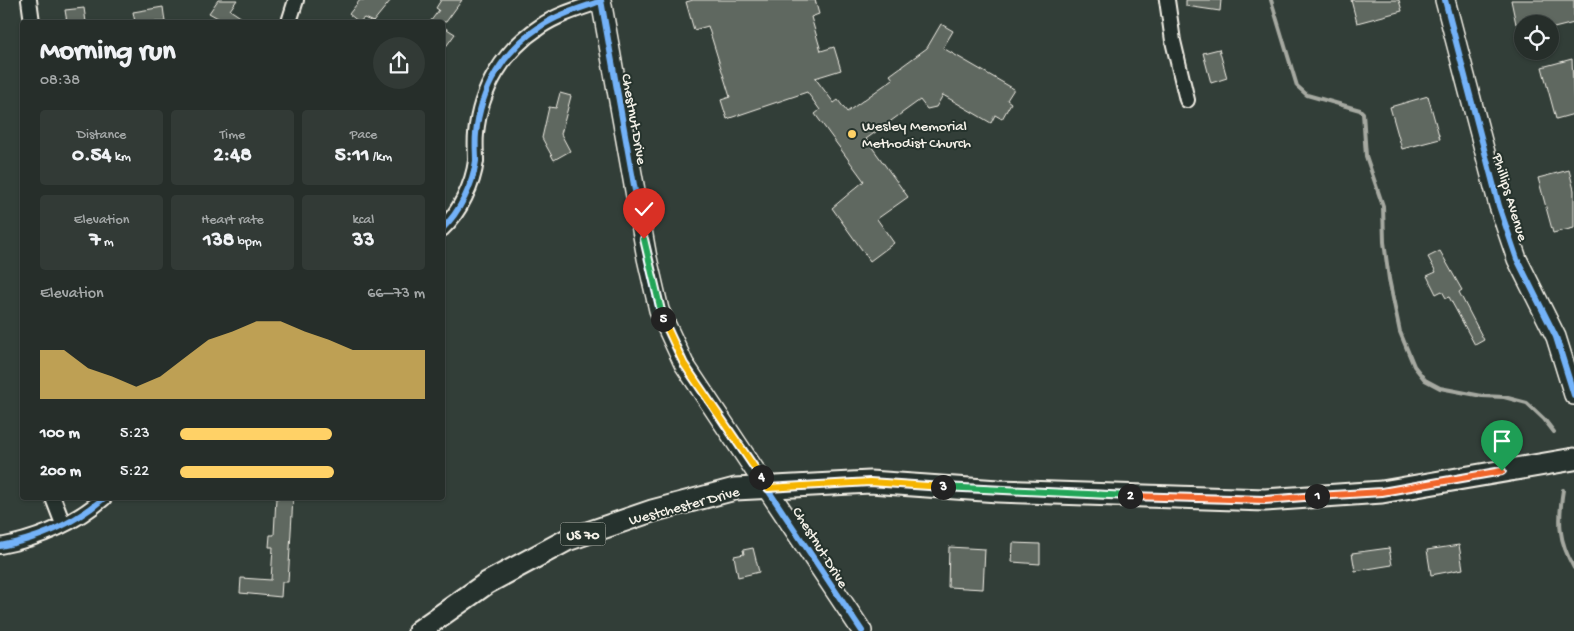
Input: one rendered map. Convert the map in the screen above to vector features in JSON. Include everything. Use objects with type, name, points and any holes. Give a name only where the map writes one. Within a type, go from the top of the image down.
[{"type":"main road","name":"Westchester Drive","points":[[419,631],[487,583],[567,540],[652,511],[734,489],[870,482],[998,491],[1265,500],[1382,492],[1574,458]]},
{"type":"street","points":[[29,0],[32,20]]},
{"type":"street","points":[[291,20],[296,0]]},
{"type":"street","points":[[1167,0],[1173,41],[1187,100]]},
{"type":"street","name":"Phillips Avenue","points":[[1445,0],[1499,206],[1517,259],[1556,337],[1574,394]]},
{"type":"street","points":[[445,224],[460,205],[470,182],[476,161],[476,133],[480,108],[489,85],[502,63],[518,43],[542,25],[564,14],[601,1]]},
{"type":"street","name":"Chestnut Drive","points":[[601,1],[647,258],[659,310],[684,364],[862,631]]},
{"type":"street","points":[[54,500],[63,524]]},
{"type":"street","points":[[0,546],[37,536],[87,512],[102,500]]},
{"type":"building","points":[[218,0],[237,0],[230,10],[245,20],[221,20],[209,13]]},
{"type":"building","points":[[360,0],[391,0],[375,20],[364,18],[356,20],[349,14]]},
{"type":"building","points":[[441,0],[462,0],[446,22],[445,20],[432,20],[439,10],[436,8]]},
{"type":"building","name":"Wesley Memorial Methodist Church","points":[[693,0],[815,0],[819,14],[811,17],[821,51],[834,47],[841,70],[815,78],[834,103],[838,100],[847,112],[893,79],[890,75],[927,48],[941,24],[953,31],[943,48],[1014,89],[1007,100],[1011,103],[1002,119],[995,115],[991,123],[943,95],[936,107],[927,109],[920,100],[866,139],[908,197],[877,219],[894,243],[870,261],[832,208],[864,181],[815,114],[820,110],[807,92],[727,119],[721,100],[730,97],[708,26],[694,30],[686,2]]},
{"type":"building","points":[[1186,0],[1221,0],[1220,11],[1186,6]]},
{"type":"building","points":[[1351,0],[1399,0],[1402,11],[1357,23]]},
{"type":"building","points":[[1511,0],[1574,0],[1574,23],[1559,27],[1559,15],[1514,15]]},
{"type":"building","points":[[163,7],[165,20],[135,20],[133,12]]},
{"type":"building","points":[[84,8],[86,20],[67,20],[65,10]]},
{"type":"building","points":[[445,28],[455,34],[445,48]]},
{"type":"building","points":[[1219,49],[1227,78],[1211,83],[1203,53]]},
{"type":"building","points":[[1572,59],[1574,114],[1556,119],[1542,67]]},
{"type":"building","points":[[560,93],[571,96],[561,134],[570,151],[554,160],[542,138],[549,107],[556,108]]},
{"type":"building","points":[[1428,96],[1440,139],[1402,149],[1390,107]]},
{"type":"building","points":[[1569,170],[1574,190],[1574,228],[1553,233],[1538,178]]},
{"type":"building","points":[[1440,251],[1462,290],[1459,292],[1484,340],[1475,345],[1449,297],[1446,298],[1442,291],[1436,294],[1427,276],[1436,272],[1428,257]]},
{"type":"building","points":[[276,500],[293,500],[288,582],[282,582],[281,597],[240,593],[241,578],[271,580],[273,547],[269,547],[270,535],[274,535]]},
{"type":"building","points":[[1013,543],[1040,544],[1040,564],[1012,562]]},
{"type":"building","points":[[1459,545],[1463,569],[1431,575],[1427,550]]},
{"type":"building","points":[[949,547],[985,549],[983,589],[948,587]]},
{"type":"building","points":[[753,548],[759,572],[738,577],[734,556],[744,554],[743,550]]},
{"type":"building","points":[[1389,548],[1392,565],[1355,571],[1352,553]]},
{"type":"waterway","points":[[1271,0],[1297,86],[1307,95],[1360,110],[1363,113],[1366,156],[1383,206],[1384,242],[1389,279],[1400,332],[1414,366],[1425,380],[1440,388],[1482,396],[1504,397],[1527,403],[1544,419],[1554,432]]},
{"type":"waterway","points":[[1563,490],[1560,511],[1562,539],[1574,568]]},
{"type":"cycle path","points":[[601,0],[647,258],[659,310],[684,364],[862,631]]},
{"type":"cycle path","points":[[1445,0],[1499,206],[1517,259],[1556,337],[1574,395]]},
{"type":"cycle path","points":[[445,226],[460,206],[469,188],[476,161],[478,117],[489,86],[505,59],[541,26],[555,18],[601,1]]},
{"type":"cycle path","points":[[0,546],[28,539],[55,529],[81,515],[102,500]]},
{"type":"place","name":"Wesley Memorial Methodist Church","points":[[852,134]]},
{"type":"route","points":[[644,239],[659,310],[670,338],[684,364],[768,488],[870,482],[998,491],[1265,500],[1382,492],[1502,471]]}]
